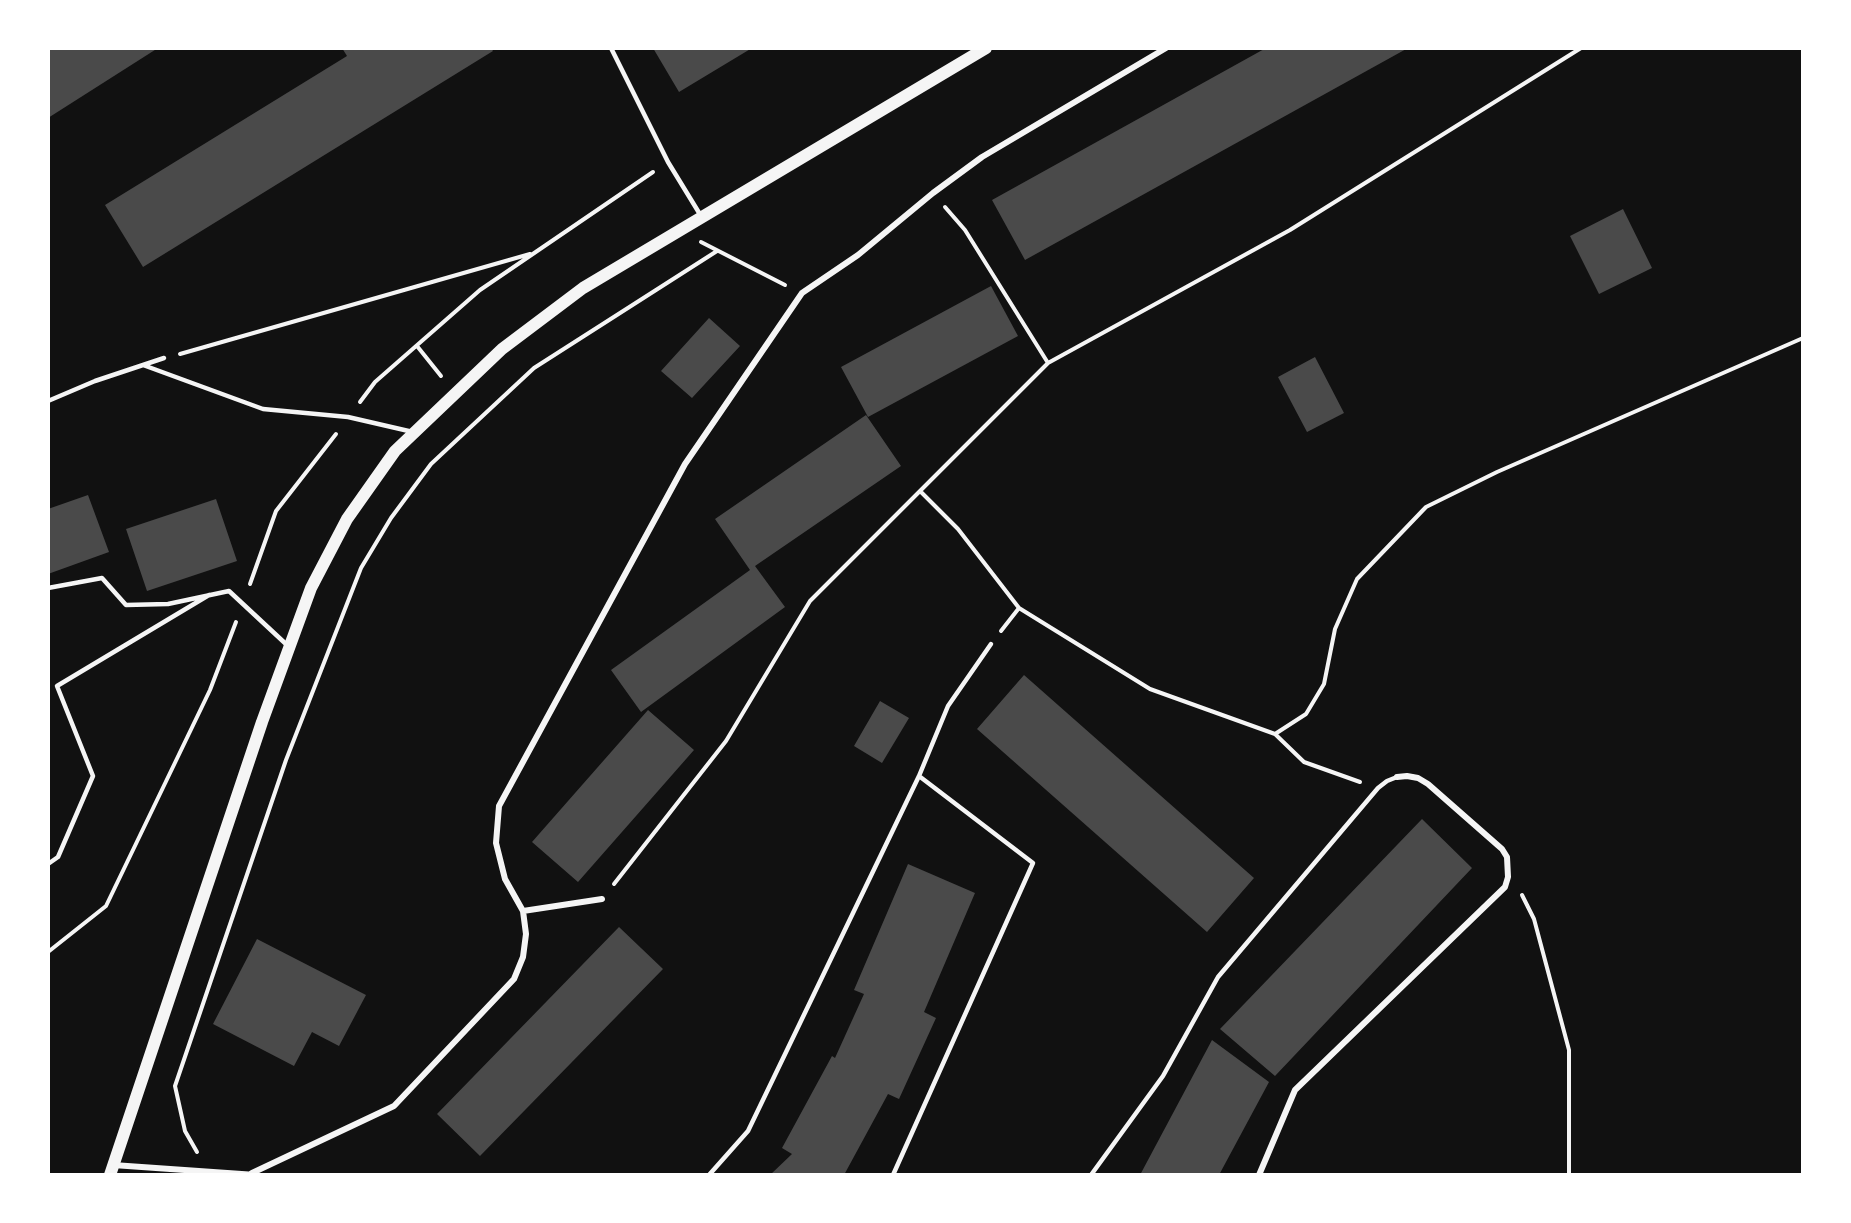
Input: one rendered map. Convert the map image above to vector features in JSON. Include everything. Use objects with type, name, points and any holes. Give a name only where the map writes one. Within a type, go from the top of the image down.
[{"type":"main road","points":[[111,1170],[250,756],[310,588],[347,519],[395,451],[502,349],[583,288],[986,48]]},
{"type":"street","points":[[111,1170],[254,1174],[394,1106],[514,979],[523,957],[526,934],[523,911],[505,879],[496,843],[499,806],[685,464],[802,293],[858,255],[933,193],[982,157],[1166,48]]},
{"type":"street","points":[[1260,1175],[1295,1090],[1505,886],[1509,867],[1502,849],[1428,784],[1418,778],[1397,777]]},
{"type":"street","points":[[523,911],[602,899]]},
{"type":"lane","points":[[611,48],[668,162],[703,218]]},
{"type":"lane","points":[[48,401],[95,381],[164,358]]},
{"type":"lane","points":[[143,365],[263,409],[348,417],[414,433]]},
{"type":"lane","points":[[48,588],[102,578],[126,605],[168,604],[230,591],[289,646]]},
{"type":"lane","points":[[48,687],[57,686],[209,596]]},
{"type":"lane","points":[[709,1175],[748,1131],[919,776],[948,706],[991,644]]},
{"type":"lane","points":[[48,864],[58,856],[93,776],[57,686]]},
{"type":"lane","points":[[893,1175],[1033,863],[919,776]]},
{"type":"lane","points":[[1091,1175],[1163,1076],[1218,977],[1378,788],[1397,777]]},
{"type":"path","points":[[602,899],[726,741],[810,601],[1048,363],[1290,230],[1581,48]]},
{"type":"path","points":[[933,193],[965,230],[1048,363]]},
{"type":"path","points":[[680,231],[802,293]]},
{"type":"path","points":[[207,1171],[185,1131],[175,1086],[286,760],[360,568],[391,518],[430,464],[534,368],[717,251]]},
{"type":"path","points":[[164,358],[535,253]]},
{"type":"path","points":[[1275,734],[1306,714],[1324,684],[1335,629],[1357,579],[1426,507],[1497,472],[1803,338]]},
{"type":"path","points":[[920,491],[958,529],[1019,608],[1150,689],[1275,734],[1304,762],[1378,788]]},
{"type":"path","points":[[991,644],[1019,608]]},
{"type":"path","points":[[1509,867],[1534,919],[1569,1050],[1569,1175]]},
{"type":"building","points":[[48,48],[158,48],[48,118]]},
{"type":"building","points":[[342,48],[491,48],[493,51],[143,267],[105,205],[347,56]]},
{"type":"building","points":[[653,48],[752,48],[679,92]]},
{"type":"building","points":[[1266,48],[1408,48],[1025,260],[992,200]]},
{"type":"building","points":[[1623,209],[1652,268],[1599,294],[1570,236]]},
{"type":"building","points":[[991,286],[1018,336],[868,417],[841,367]]},
{"type":"building","points":[[709,318],[740,346],[692,398],[661,371]]},
{"type":"building","points":[[1315,357],[1344,413],[1307,432],[1278,377]]},
{"type":"building","points":[[866,415],[901,466],[755,566],[785,607],[641,712],[611,670],[750,570],[715,519]]},
{"type":"building","points":[[88,495],[109,552],[48,574],[48,509]]},
{"type":"building","points":[[216,499],[237,561],[147,591],[126,529]]},
{"type":"building","points":[[1024,675],[1254,878],[1207,932],[977,729]]},
{"type":"building","points":[[880,701],[909,718],[882,763],[854,746]]},
{"type":"building","points":[[648,710],[694,750],[578,882],[532,842]]},
{"type":"building","points":[[1422,819],[1472,868],[1275,1076],[1220,1029]]},
{"type":"building","points":[[908,864],[975,893],[924,1012],[936,1018],[899,1099],[888,1094],[844,1175],[770,1175],[792,1154],[782,1148],[832,1056],[835,1058],[864,994],[854,990]]},
{"type":"building","points":[[619,927],[663,969],[480,1156],[437,1114]]},
{"type":"building","points":[[257,939],[366,995],[339,1046],[312,1032],[294,1066],[213,1024]]},
{"type":"building","points":[[1212,1040],[1269,1082],[1219,1175],[1140,1175]]}]
